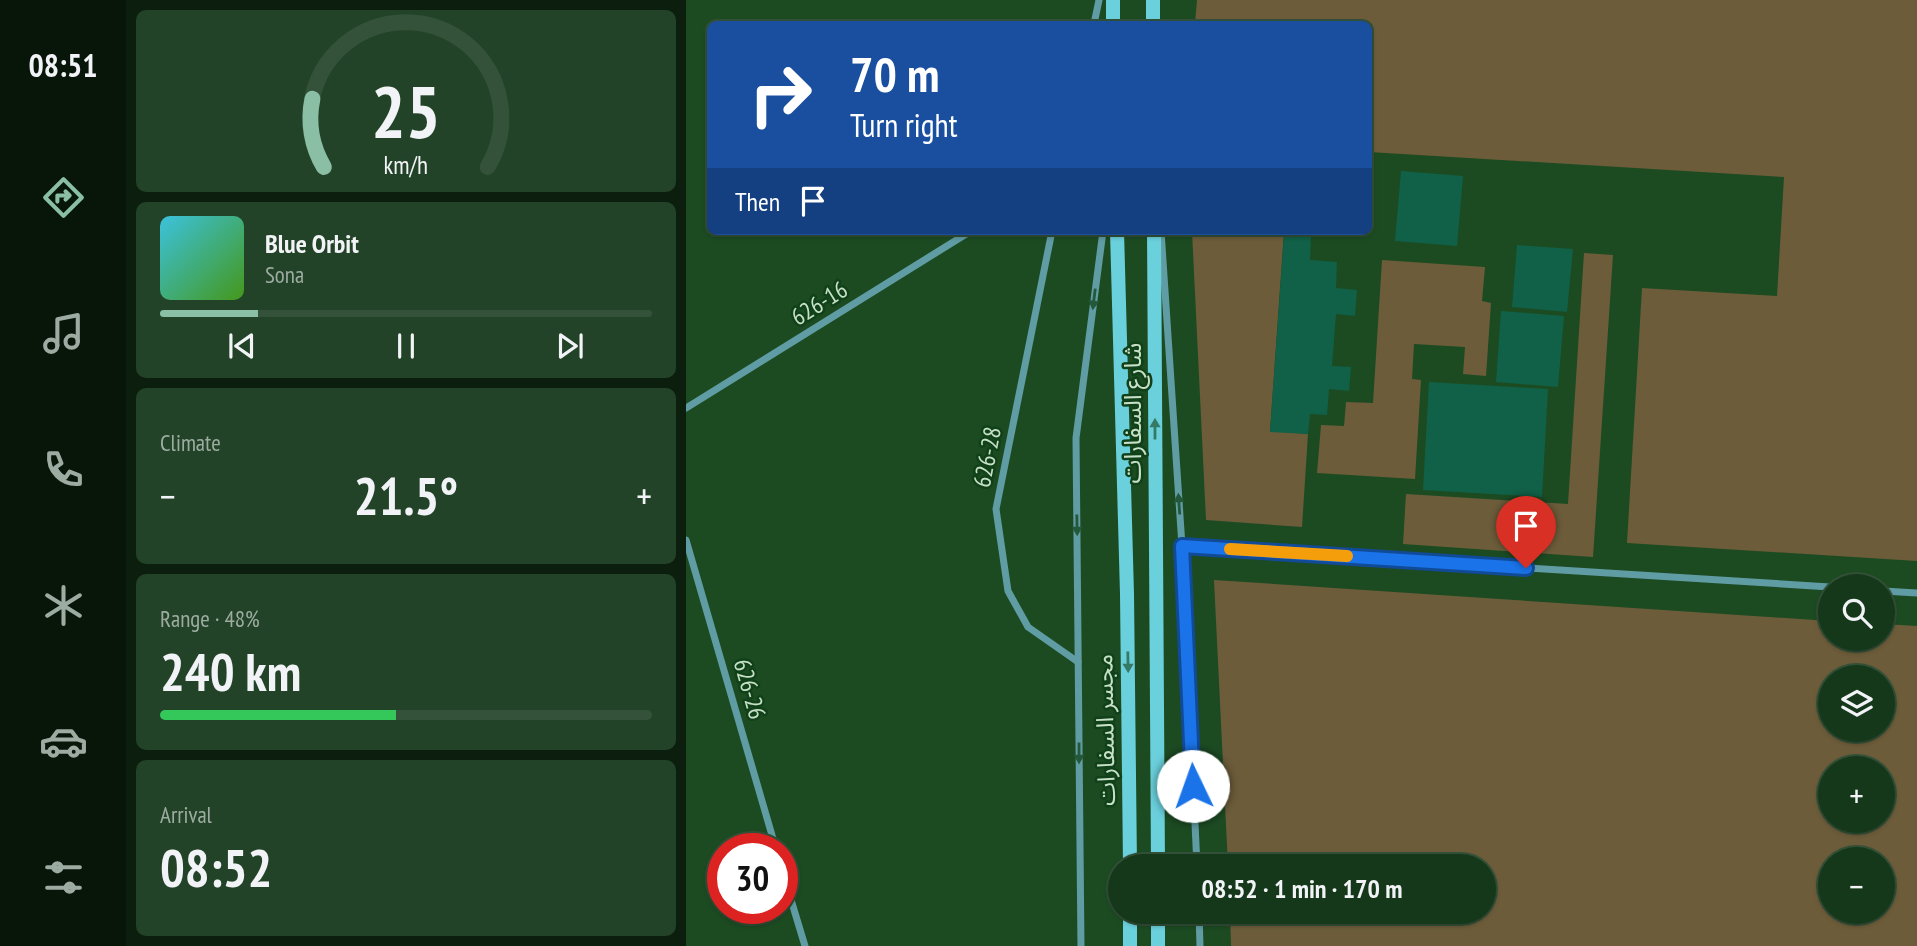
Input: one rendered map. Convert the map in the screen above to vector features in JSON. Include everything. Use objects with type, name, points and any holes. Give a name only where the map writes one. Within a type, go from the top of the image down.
[{"type":"main road","points":[[1113,0],[1114,21]]},
{"type":"main road","points":[[1153,0],[1153,21]]},
{"type":"main road","name":"شارع السفارات","points":[[1117,235],[1127,594]]},
{"type":"main road","name":"شارع السفارات","points":[[1154,235],[1156,595]]},
{"type":"main road","name":"مجسر السفارات","points":[[1127,594],[1130,854]]},
{"type":"main road","name":"مجسر السفارات","points":[[1156,595],[1158,854]]},
{"type":"main road","points":[[1130,924],[1130,946]]},
{"type":"main road","points":[[1158,924],[1158,946]]},
{"type":"street","points":[[1095,21],[1099,0]]},
{"type":"street","name":"626-16","points":[[686,408],[965,235]]},
{"type":"street","name":"626-28","points":[[1051,235],[996,509],[1008,591],[1028,628],[1079,662]]},
{"type":"street","points":[[1081,946],[1076,438],[1102,235]]},
{"type":"street","points":[[1161,235],[1182,546],[1196,854]]},
{"type":"street","name":"626-26","points":[[686,540],[771,833]]},
{"type":"street","points":[[1182,546],[1818,586]]},
{"type":"street","points":[[1895,592],[1917,593]]},
{"type":"street","points":[[798,923],[805,946]]},
{"type":"street","points":[[1199,924],[1200,946]]},
{"type":"shaded area","points":[[1197,0],[1917,0],[1917,561],[1627,543],[1642,288],[1777,296],[1784,177],[1372,152],[1372,21],[1195,21]]},
{"type":"shaded area","points":[[1192,235],[1284,235],[1270,431],[1308,434],[1302,527],[1206,520]]},
{"type":"shaded area","points":[[1584,253],[1613,255],[1593,557],[1403,544],[1406,494],[1568,504]]},
{"type":"shaded area","points":[[1382,260],[1485,267],[1482,301],[1491,303],[1486,376],[1463,374],[1465,347],[1414,344],[1412,379],[1421,380],[1415,479],[1317,473],[1321,425],[1344,426],[1346,402],[1373,403]]},
{"type":"shaded area","points":[[1214,580],[1818,620],[1818,651],[1895,651],[1895,625],[1917,626],[1917,946],[1231,946],[1230,924],[1496,924],[1496,854],[1227,854]]},
{"type":"building","points":[[1401,171],[1463,176],[1457,246],[1395,241]]},
{"type":"building","points":[[1284,235],[1311,236],[1310,260],[1337,262],[1336,288],[1357,290],[1355,316],[1336,314],[1332,366],[1351,367],[1349,391],[1329,389],[1327,415],[1310,414],[1308,434],[1270,432]]},
{"type":"building","points":[[1517,245],[1573,249],[1567,312],[1512,307]]},
{"type":"building","points":[[1501,311],[1564,316],[1558,387],[1496,382]]},
{"type":"building","points":[[1429,382],[1548,389],[1542,497],[1423,490]]},
{"type":"slow traffic","points":[[1230,549],[1347,556]]},
{"type":"route","points":[[1193,786],[1182,546],[1526,568]]}]
